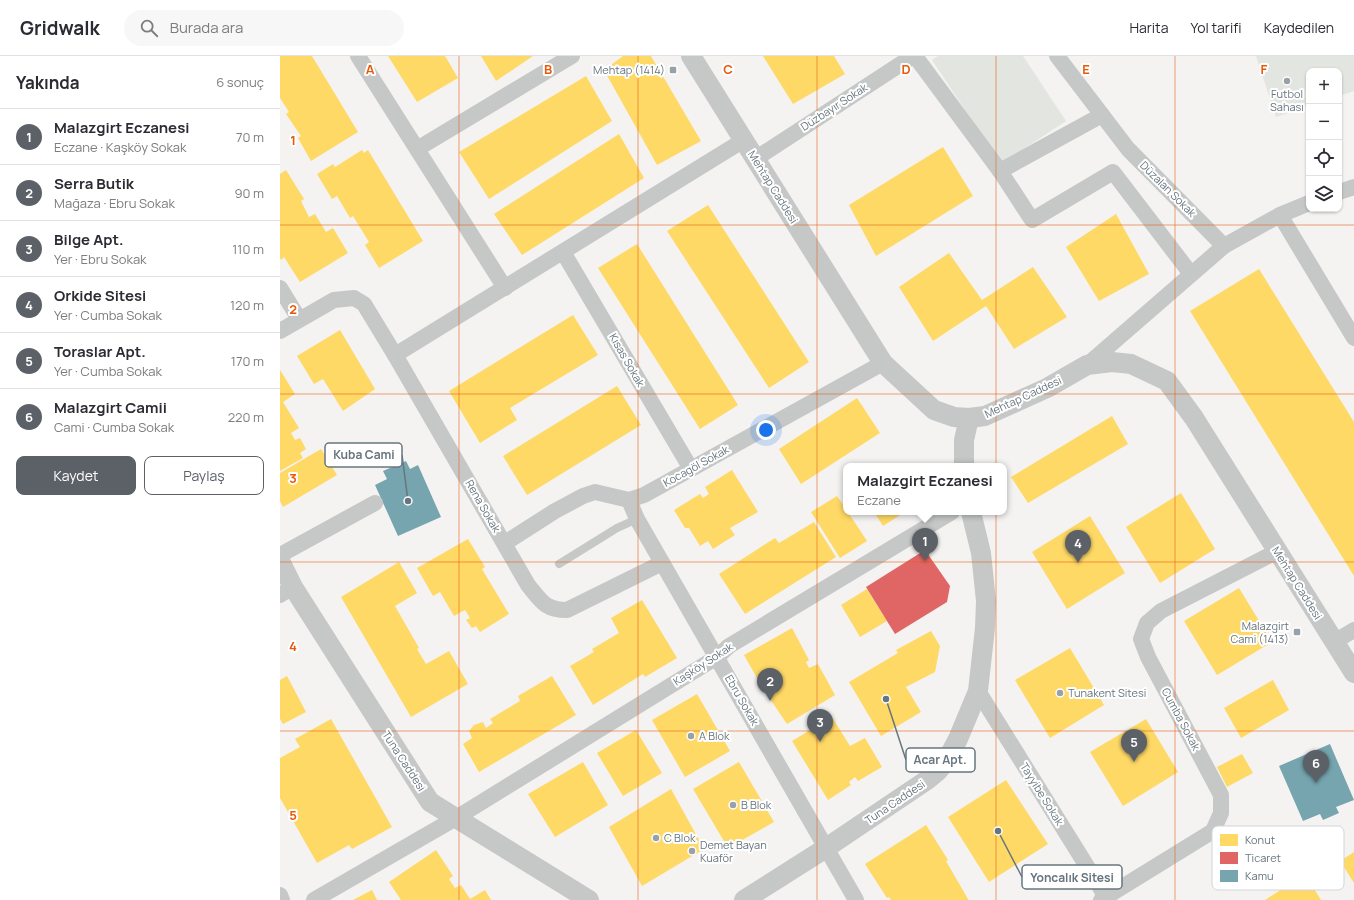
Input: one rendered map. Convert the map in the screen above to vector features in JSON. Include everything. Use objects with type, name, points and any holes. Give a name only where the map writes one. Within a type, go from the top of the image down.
[{"type":"street","points":[[358,56],[505,288]]},
{"type":"street","points":[[417,150],[572,56]]},
{"type":"street","name":"Mehtap Caddesi","points":[[691,56],[883,363],[934,410],[954,417],[969,418],[985,416],[1047,388],[1087,365],[1112,362],[1131,364],[1167,382],[1194,418],[1354,673]]},
{"type":"street","name":"Düzalan Sokak","points":[[1057,56],[1128,149],[1224,246]]},
{"type":"street","points":[[908,58],[1000,171],[1032,220],[1113,172],[1191,274]]},
{"type":"street","name":"Düzbayır Sokak","points":[[755,159],[908,58]]},
{"type":"street","points":[[1000,171],[1102,115]]},
{"type":"street","points":[[395,355],[744,140]]},
{"type":"street","points":[[1342,191],[1354,187]]},
{"type":"street","points":[[1087,365],[1224,246],[1280,215],[1306,204]]},
{"type":"street","points":[[1280,215],[1354,338]]},
{"type":"street","name":"Kısas Sokak","points":[[563,252],[691,469]]},
{"type":"street","points":[[280,288],[298,319],[280,331]]},
{"type":"street","name":"Rena Sokak","points":[[298,319],[334,300],[354,298],[364,304],[505,543],[528,585],[548,607],[557,610],[568,610],[662,563]]},
{"type":"street","name":"Kocagöl Sokak","points":[[629,500],[644,495],[883,363]]},
{"type":"street","points":[[964,463],[964,440],[969,418]]},
{"type":"street","points":[[505,543],[555,511],[583,496],[595,492],[629,500]]},
{"type":"street","name":"Ebru Sokak","points":[[629,500],[637,519],[856,900]]},
{"type":"street","points":[[280,555],[375,503]]},
{"type":"street","name":"Kaşköy Sokak","points":[[314,900],[456,818],[716,657],[729,646],[947,515]]},
{"type":"street","name":"Tuna Caddesi","points":[[744,900],[826,848],[938,771],[948,758],[958,739],[978,692],[986,628],[986,600],[981,553],[972,515]]},
{"type":"street","name":"Cumba Sokak","points":[[1215,826],[1221,813],[1221,795],[1148,657],[1141,639],[1147,623],[1161,611],[1278,551]]},
{"type":"street","name":"Tuna Caddesi","points":[[280,561],[286,591],[430,802],[589,900]]},
{"type":"street","points":[[1334,642],[1354,630]]},
{"type":"street","name":"Tayyibe Sokak","points":[[978,692],[1104,899]]},
{"type":"street","name":"Cumba Sokak","points":[[1104,899],[1212,832]]},
{"type":"street","points":[[280,895],[282,900]]},
{"type":"lane","points":[[559,564],[617,528],[637,519]]},
{"type":"shaded area","points":[[938,56],[1023,56],[1066,121],[1001,164],[932,60]]},
{"type":"shaded area","name":"Futbol Sahası","points":[[1256,56],[1354,56],[1354,91],[1342,95],[1342,68],[1306,68],[1306,107],[1276,117]]},
{"type":"building: Konut","points":[[280,56],[312,56],[358,132],[311,161],[298,138],[301,136],[286,114],[289,112],[280,98]]},
{"type":"building: Konut","points":[[388,56],[445,56],[458,78],[417,102]]},
{"type":"building: Konut","points":[[481,56],[533,56],[496,81]]},
{"type":"building: Konut","points":[[623,56],[651,56],[701,141],[657,165],[604,70]]},
{"type":"building: Konut","points":[[763,56],[834,56],[845,74],[793,104]]},
{"type":"building: Konut","points":[[586,76],[612,121],[489,199],[459,152]]},
{"type":"building: Konut","points":[[619,134],[644,178],[522,255],[494,214]]},
{"type":"building: Konut","points":[[943,147],[973,196],[876,256],[849,205]]},
{"type":"building: Konut","points":[[362,150],[364,153],[368,150],[423,241],[379,268],[365,245],[369,242],[353,216],[350,218],[337,196],[332,199],[317,174],[333,164],[335,167]]},
{"type":"building: Konut","points":[[286,170],[304,199],[301,201],[309,217],[315,214],[326,232],[333,228],[348,253],[300,282],[284,257],[281,260],[280,258],[280,174]]},
{"type":"building: Konut","points":[[708,205],[809,362],[769,388],[667,231]]},
{"type":"building: Konut","points":[[1116,214],[1149,274],[1099,301],[1066,247]]},
{"type":"building: Konut","points":[[637,244],[738,405],[700,429],[598,268]]},
{"type":"building: Konut","points":[[949,253],[982,300],[1033,267],[1067,317],[1014,349],[986,306],[933,341],[899,287]]},
{"type":"building: Konut","points":[[1259,269],[1354,422],[1354,576],[1190,311]]},
{"type":"building: Konut","points":[[573,315],[598,355],[510,408],[517,420],[480,443],[449,391]]},
{"type":"building: Konut","points":[[340,330],[375,389],[343,411],[323,379],[314,384],[297,356]]},
{"type":"building: Konut","points":[[280,370],[295,394],[283,402],[299,428],[291,433],[295,440],[300,438],[306,449],[300,453],[303,458],[280,471]]},
{"type":"building: Konut","points":[[617,386],[641,425],[527,495],[503,456]]},
{"type":"building: Konut","points":[[857,398],[880,433],[801,484],[779,449]]},
{"type":"building: Konut","points":[[1112,416],[1128,444],[1028,503],[1011,477]]},
{"type":"building: Konut","points":[[321,449],[337,475],[283,507],[280,501],[280,473]]},
{"type":"building: Konut","points":[[732,470],[758,512],[730,528],[735,535],[713,549],[708,541],[700,546],[689,528],[685,528],[674,510],[700,494],[703,498],[709,494],[705,487]]},
{"type":"building: Konut","points":[[1181,493],[1215,549],[1160,583],[1126,527]]},
{"type":"building: Konut","points":[[837,496],[843,505],[843,515],[850,515],[867,541],[840,558],[811,512]]},
{"type":"building: Konut","points":[[876,515],[900,515],[883,526]]},
{"type":"building: Konut","points":[[1090,516],[1125,573],[1067,609],[1032,552]]},
{"type":"building: Konut","points":[[814,522],[836,557],[745,614],[719,574],[775,538],[779,543]]},
{"type":"building: Konut","points":[[468,539],[485,567],[482,569],[509,614],[480,632],[476,626],[472,628],[466,620],[470,618],[465,610],[454,616],[440,592],[433,596],[417,568]]},
{"type":"building: Konut","points":[[399,562],[417,593],[395,606],[419,648],[417,649],[426,664],[449,651],[468,684],[411,717],[341,597]]},
{"type":"building: Konut","points":[[1239,588],[1272,642],[1217,675],[1184,621]]},
{"type":"building: Konut","points":[[867,589],[887,621],[860,637],[841,605]]},
{"type":"building: Konut","points":[[642,600],[677,658],[645,677],[643,674],[593,705],[570,666],[594,652],[592,649],[619,633],[611,618]]},
{"type":"building: Konut","points":[[792,628],[809,660],[806,662],[809,668],[818,664],[835,695],[787,724],[766,693],[770,691],[767,685],[762,687],[744,655]]},
{"type":"building: Konut","points":[[931,631],[940,646],[935,672],[906,687],[921,712],[881,736],[849,682],[898,653],[896,650]]},
{"type":"building: Konut","name":"Tunakent Sitesi","points":[[1070,648],[1104,705],[1050,738],[1015,680]]},
{"type":"building: Konut","points":[[287,676],[306,712],[283,724],[280,719],[280,680]]},
{"type":"building: Konut","points":[[552,676],[576,715],[479,772],[463,744],[472,738],[469,731],[474,725],[483,722],[486,728],[493,723],[490,719],[520,701],[518,696]]},
{"type":"building: Konut","points":[[1273,680],[1289,710],[1241,738],[1224,708]]},
{"type":"building: Konut","name":"A Blok","points":[[697,694],[730,751],[685,777],[652,720]]},
{"type":"building: Konut","points":[[832,717],[850,746],[865,738],[882,767],[858,781],[855,777],[849,782],[851,785],[828,800],[792,741]]},
{"type":"building: Konut","points":[[331,719],[392,827],[352,849],[349,845],[317,863],[280,798],[280,758],[300,747],[295,739]]},
{"type":"building: Konut","points":[[1146,719],[1178,772],[1123,806],[1090,752]]},
{"type":"building: Konut","points":[[636,730],[662,773],[623,796],[597,753]]},
{"type":"building: Konut","points":[[1242,754],[1253,773],[1227,787],[1217,767]]},
{"type":"building: Konut","points":[[583,762],[608,805],[555,837],[528,794]]},
{"type":"building: Konut","name":"B Blok","points":[[739,762],[774,822],[728,848],[693,789]]},
{"type":"building: Konut","points":[[1006,780],[1048,844],[989,882],[948,817]]},
{"type":"building: Konut","name":"C Blok","points":[[671,789],[704,849],[642,886],[609,827]]},
{"type":"building: Konut","points":[[926,825],[948,860],[946,861],[968,900],[891,900],[889,897],[887,898],[865,864]]},
{"type":"building: Konut","points":[[436,850],[453,876],[449,879],[455,888],[461,885],[470,899],[485,890],[491,900],[401,900],[389,882]]},
{"type":"building: Konut","points":[[1354,852],[1354,883],[1344,867],[1344,858]]},
{"type":"building: Konut","points":[[372,890],[377,900],[353,900]]},
{"type":"building: Konut","points":[[1280,890],[1315,890],[1321,900],[1265,900]]},
{"type":"building: Ticaret","points":[[925,550],[950,586],[947,602],[895,634],[866,587]]},
{"type":"building: Kamu","points":[[406,461],[410,469],[418,465],[441,517],[398,536],[375,485],[387,479],[383,471]]},
{"type":"building: Kamu","points":[[1330,744],[1354,800],[1336,807],[1339,813],[1323,820],[1320,814],[1303,821],[1279,766]]},
{"type":"place","name":"Mehtap (1414)","points":[[673,70]]},
{"type":"place","name":"Futbol Sahası","points":[[1287,81]]},
{"type":"place","name":"Kuba Cami","points":[[408,501]]},
{"type":"place","name":"Malazgirt Eczanesi","points":[[925,561]]},
{"type":"place","name":"Orkide Sitesi","points":[[1078,563]]},
{"type":"place","name":"Malazgirt Cami (1413)","points":[[1297,632]]},
{"type":"place","name":"Tunakent Sitesi","points":[[1060,693]]},
{"type":"place","name":"Acar Apt.","points":[[886,699]]},
{"type":"place","name":"Serra Butik","points":[[770,701]]},
{"type":"place","name":"A Blok","points":[[691,736]]},
{"type":"place","name":"Bilge Apt.","points":[[820,742]]},
{"type":"place","name":"Toraslar Apt.","points":[[1134,762]]},
{"type":"place","name":"Malazgirt Camii","points":[[1316,783]]},
{"type":"place","name":"B Blok","points":[[733,805]]},
{"type":"place","name":"Yoncalık Sitesi","points":[[998,831]]},
{"type":"place","name":"C Blok","points":[[656,838]]},
{"type":"place","name":"Demet Bayan Kuaför","points":[[692,851]]}]
